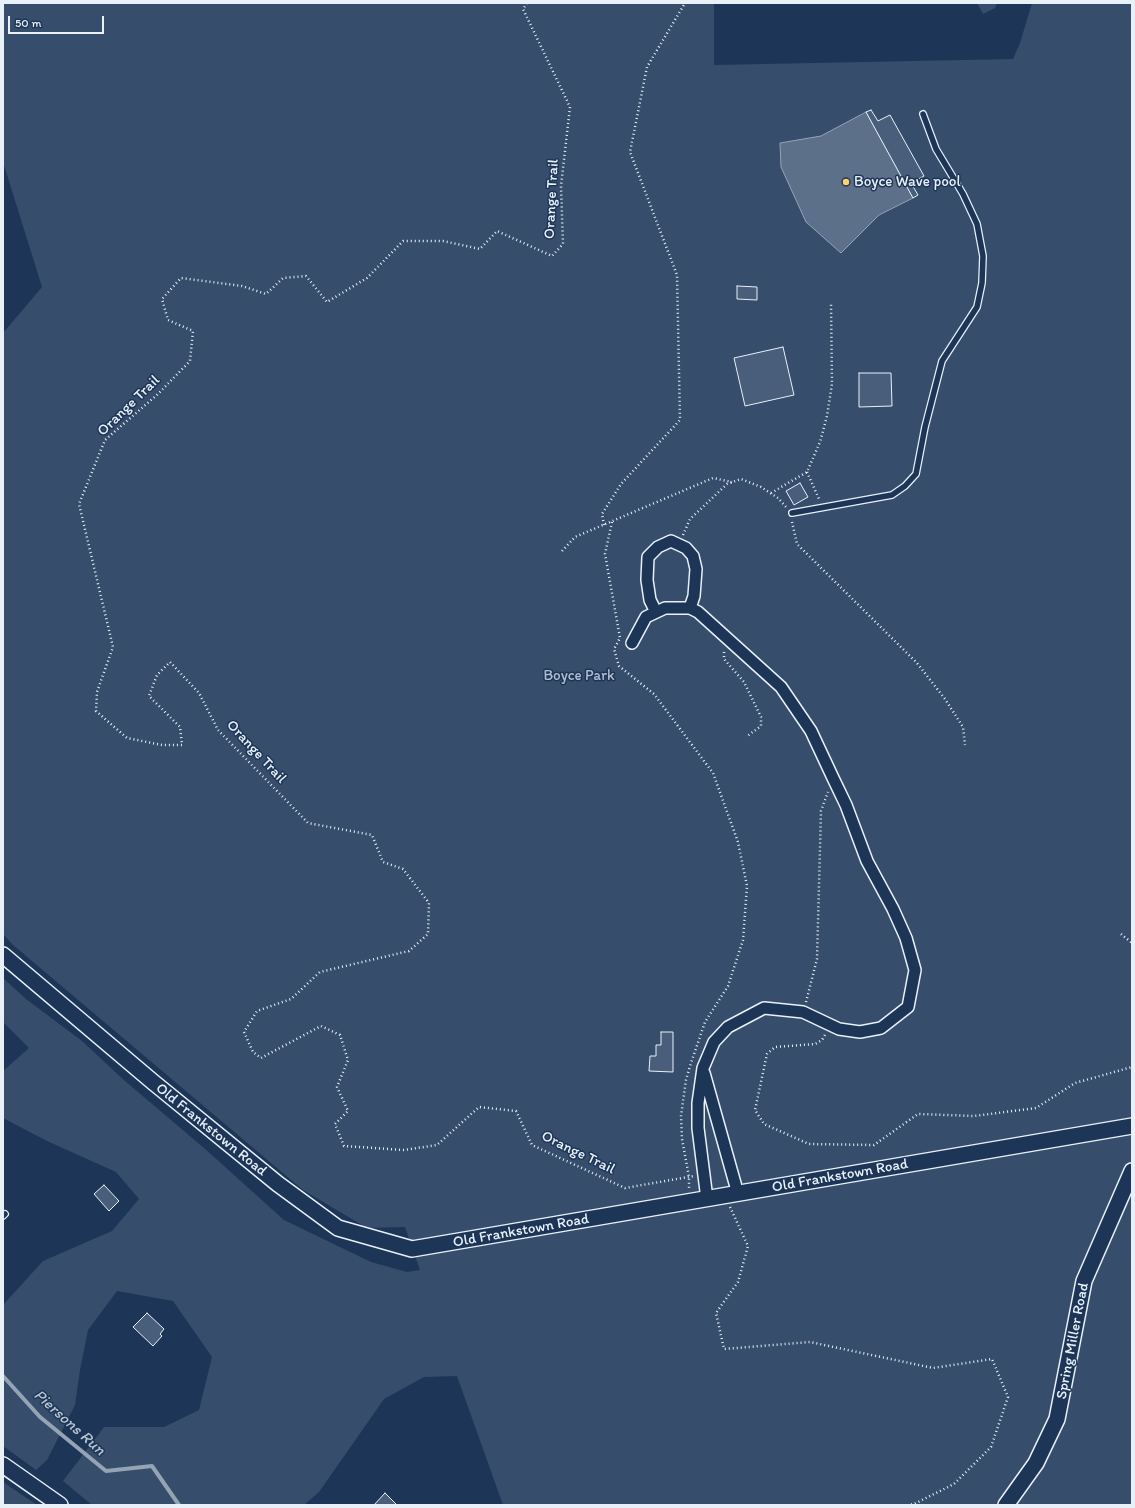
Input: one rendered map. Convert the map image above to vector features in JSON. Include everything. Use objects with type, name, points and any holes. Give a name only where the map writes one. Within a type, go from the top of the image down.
[{"type":"street","points":[[656,612],[650,600],[647,580],[648,557],[658,547],[671,541],[686,548],[693,556],[696,570],[694,596],[690,608]]},
{"type":"street","points":[[632,643],[646,617],[665,608],[690,608],[698,612],[781,687],[811,731],[846,806],[867,862],[893,909],[906,938],[915,970],[908,1007],[881,1028],[860,1032],[839,1029],[803,1012],[764,1008],[728,1027],[714,1042],[703,1068],[698,1103],[698,1128],[707,1199]]},
{"type":"street","name":"Old Frankstown Road","points":[[3,955],[153,1082],[266,1174],[338,1228],[412,1250],[1132,1126]]},
{"type":"street","points":[[703,1068],[731,1195]]},
{"type":"street","name":"Spring Miller Road","points":[[1006,1505],[1036,1463],[1057,1419],[1084,1281],[1132,1171]]},
{"type":"street","points":[[3,1465],[60,1505]]},
{"type":"lane","points":[[792,513],[892,495],[905,486],[916,474],[925,427],[942,362],[977,307],[982,283],[983,256],[977,224],[964,194],[936,148],[923,114]]},
{"type":"path","name":"Orange Trail","points":[[527,3],[523,9],[570,107],[561,186],[563,244],[552,256],[497,231],[480,249],[443,241],[403,241],[367,278],[327,302],[306,276],[283,278],[266,294],[242,286],[182,278],[162,299],[168,320],[193,331],[190,361],[158,394],[105,440],[79,504],[113,647],[97,692],[96,711],[127,738],[162,745],[182,745],[180,727],[149,696],[157,675],[170,662],[198,693],[218,730],[308,823],[372,835],[383,862],[403,869],[429,903],[428,934],[409,951],[320,972],[291,999],[257,1011],[244,1032],[253,1052],[261,1058],[320,1026],[340,1035],[348,1060],[337,1087],[348,1111],[335,1124],[344,1146],[404,1150],[437,1145],[480,1107],[516,1111],[532,1145],[625,1188],[704,1175]]},
{"type":"path","points":[[604,525],[602,514],[621,484],[680,420],[677,275],[630,152],[647,67],[684,3]]},
{"type":"path","points":[[771,493],[807,472],[820,442],[827,416],[832,384],[830,302]]},
{"type":"path","points":[[807,472],[822,508]]},
{"type":"path","points":[[562,551],[575,537],[713,478],[733,482]]},
{"type":"path","points":[[678,545],[690,519],[727,484],[741,479],[761,487],[771,493],[778,498],[792,513],[792,526],[797,544],[917,663],[945,699],[963,727],[965,745]]},
{"type":"path","points":[[612,522],[605,554],[620,638],[614,649],[619,666],[654,694],[713,773],[738,842],[747,886],[743,940],[728,986],[705,1022],[686,1080],[681,1116],[682,1139],[689,1177],[688,1202]]},
{"type":"path","points":[[728,640],[724,647],[724,659],[744,682],[760,717],[761,726],[746,737]]},
{"type":"path","points":[[803,1012],[817,959],[821,811],[833,778]]},
{"type":"path","points":[[1121,934],[1132,943]]},
{"type":"path","points":[[830,1025],[822,1040],[815,1044],[775,1047],[767,1054],[754,1110],[764,1124],[809,1144],[874,1145],[918,1114],[974,1116],[1036,1108],[1075,1083],[1132,1067]]},
{"type":"path","points":[[731,1195],[748,1246],[738,1282],[716,1313],[724,1349],[810,1342],[933,1368],[992,1359],[1008,1397],[991,1447],[954,1484],[914,1504],[908,1505]]},
{"type":"green space","name":"Boyce Park","points":[[3,3],[714,3],[714,65],[1013,59],[1020,43],[1032,3],[1132,3],[1132,1505],[503,1505],[457,1376],[424,1377],[384,1399],[319,1492],[304,1505],[92,1505],[63,1481],[104,1427],[164,1427],[199,1410],[212,1357],[173,1301],[117,1291],[88,1330],[75,1405],[47,1460],[36,1470],[3,1446],[3,1305],[43,1261],[112,1231],[139,1199],[116,1172],[47,1141],[3,1118],[3,1071],[29,1048],[3,1022],[3,978],[26,999],[82,1041],[125,1081],[204,1148],[284,1220],[371,1262],[407,1272],[420,1270],[405,1227],[367,1228],[303,1190],[13,945],[3,934],[3,333],[42,287],[3,162]]},
{"type":"green space","points":[[977,3],[997,3],[995,8],[983,14]]},
{"type":"green space","points":[[3,1482],[37,1505],[3,1505]]},
{"type":"shaded area","name":"Boyce Wave pool","points":[[866,112],[913,198],[879,215],[841,253],[806,222],[781,167],[780,143],[821,136]]},
{"type":"building","points":[[871,110],[878,121],[890,115],[924,176],[911,183],[918,195],[913,198],[866,112]]},
{"type":"building","points":[[737,286],[757,287],[757,300],[737,299]]},
{"type":"building","points":[[783,347],[794,395],[745,406],[734,358]]},
{"type":"building","points":[[859,373],[891,373],[892,406],[859,407]]},
{"type":"building","points":[[800,483],[808,497],[794,505],[786,491]]},
{"type":"building","points":[[661,1032],[673,1032],[673,1072],[649,1071],[650,1056],[656,1056],[656,1045],[661,1045]]},
{"type":"building","points":[[104,1185],[119,1201],[109,1211],[94,1194]]},
{"type":"building","points":[[147,1313],[164,1329],[160,1334],[162,1336],[153,1346],[133,1327]]},
{"type":"building","points":[[385,1493],[397,1505],[374,1505]]},
{"type":"waterway","name":"Piersons Run","points":[[3,1376],[40,1417],[106,1471],[152,1466],[179,1505]]},
{"type":"place","name":"Boyce Wave pool","points":[[846,182]]}]
